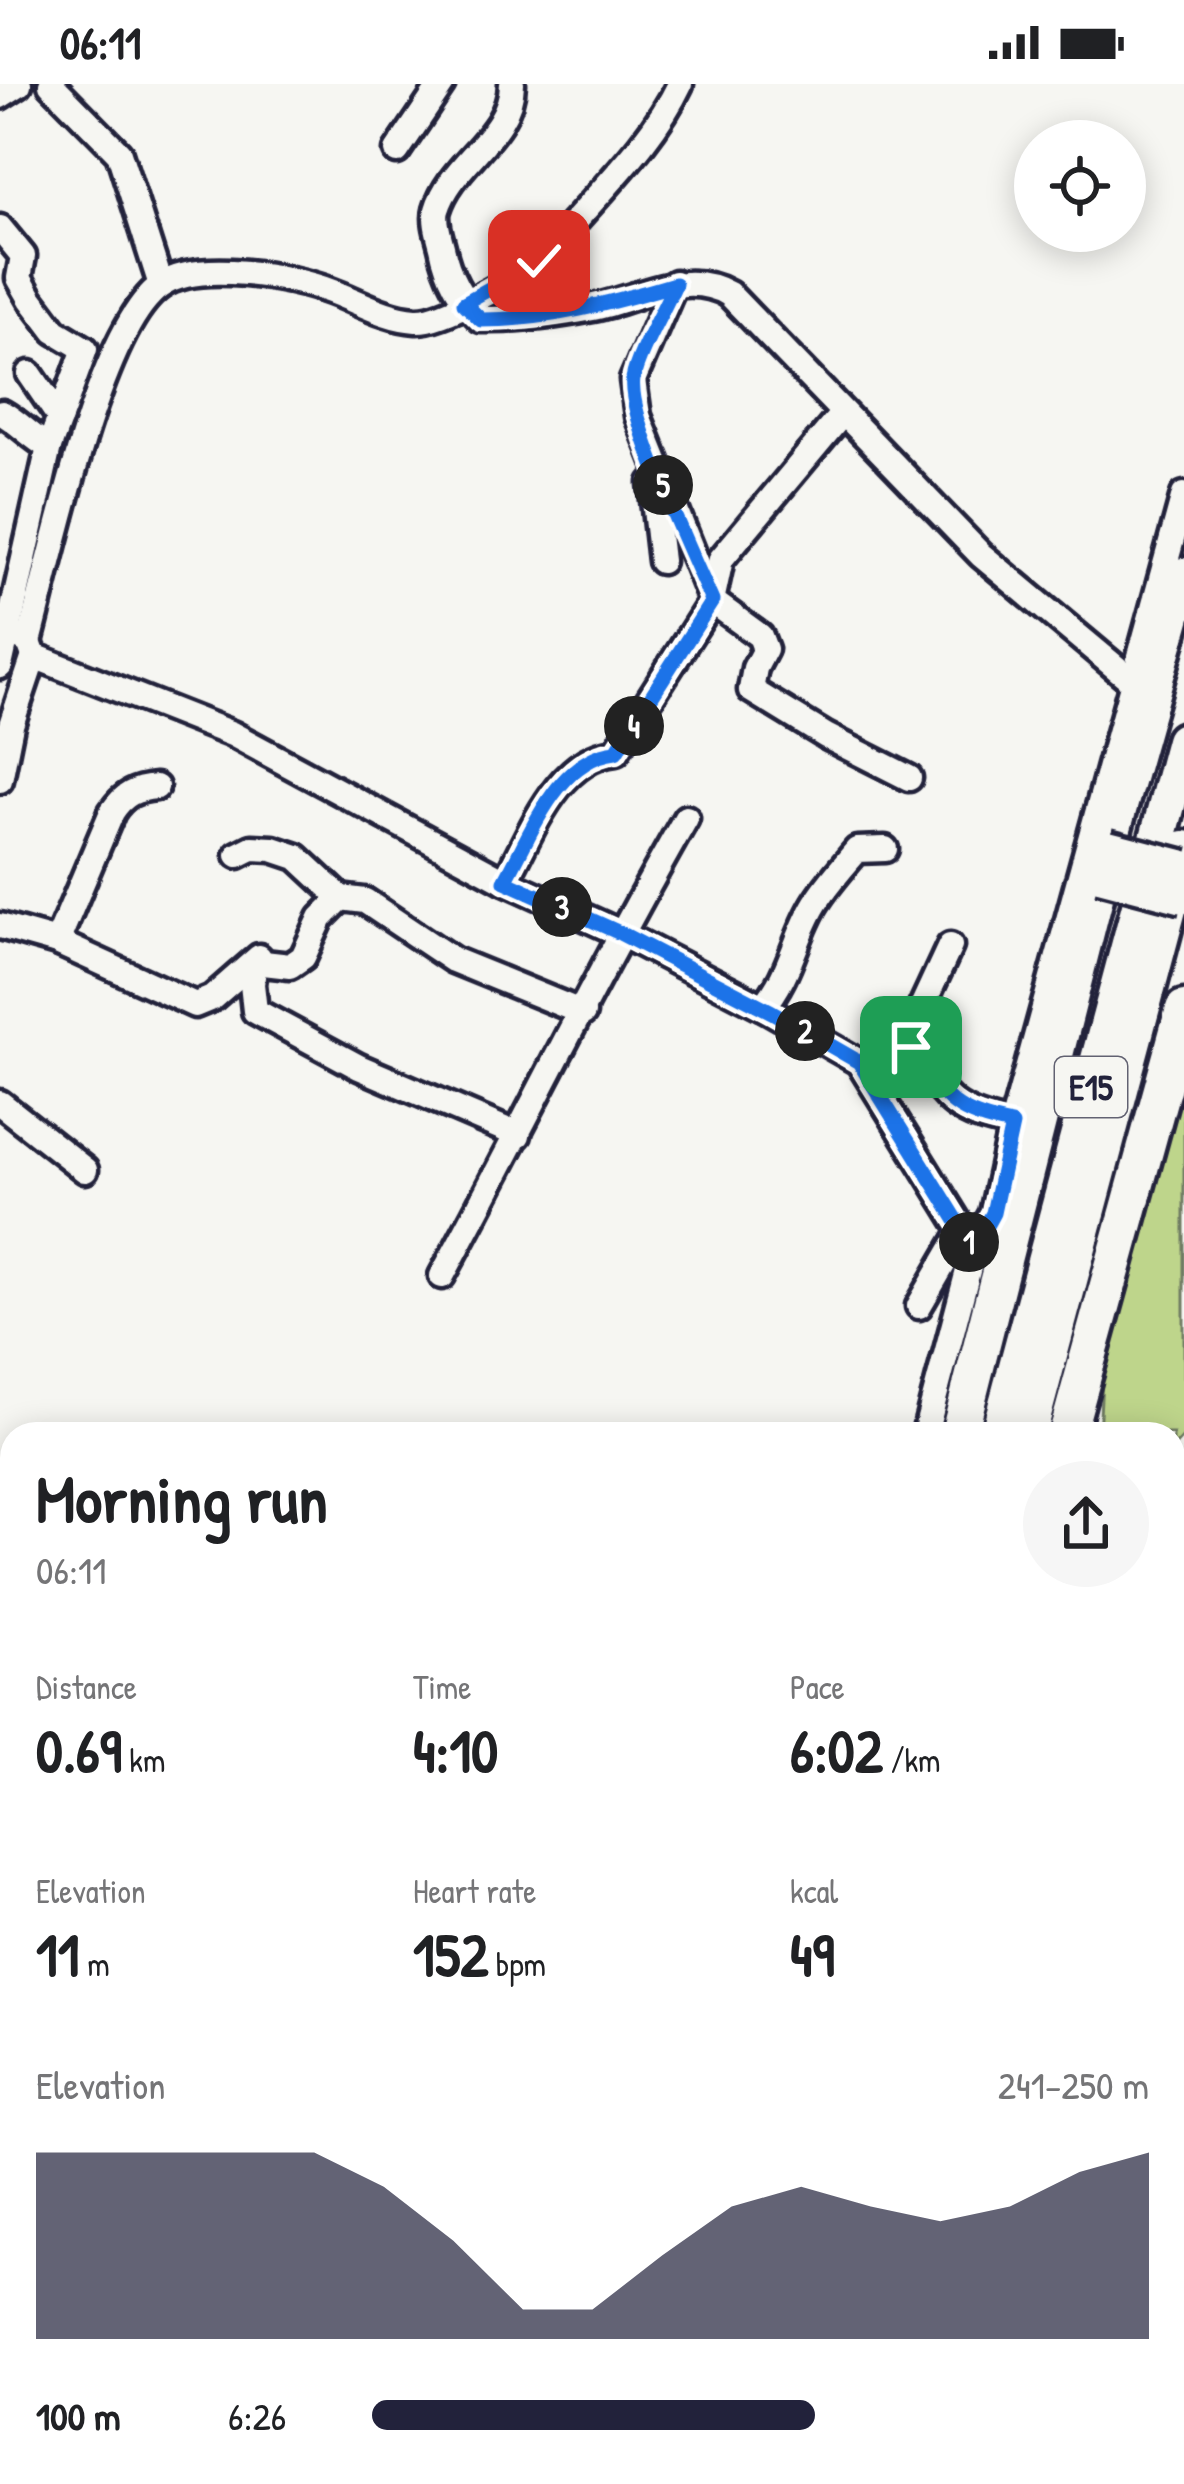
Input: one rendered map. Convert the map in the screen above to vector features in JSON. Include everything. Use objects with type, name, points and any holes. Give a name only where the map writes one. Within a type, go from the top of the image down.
[{"type":"highway","points":[[962,1422],[1103,861],[1184,576]]},
{"type":"highway","name":"E15","points":[[1002,1422],[1184,741]]},
{"type":"highway","name":"E15","points":[[1031,1422],[1184,849]]},
{"type":"highway","points":[[1103,861],[1184,869]]},
{"type":"highway","points":[[1103,861],[1184,895]]},
{"type":"highway","points":[[1070,1422],[1184,1010]]},
{"type":"street","points":[[0,96],[19,84]]},
{"type":"street","points":[[51,84],[119,153],[161,285]]},
{"type":"street","points":[[397,151],[442,84]]},
{"type":"street","points":[[512,84],[501,122],[449,184],[435,214],[444,257],[460,294],[481,320],[522,320],[598,307],[675,284],[710,283],[729,294],[981,555],[1132,681]]},
{"type":"street","points":[[0,666],[17,639],[108,367],[125,331],[161,285],[187,275],[237,272],[288,278],[382,313],[416,320],[437,318],[460,294],[539,261],[621,170],[680,84]]},
{"type":"street","points":[[0,228],[22,256],[19,278],[31,299],[55,331],[85,349],[49,447],[17,639],[11,725],[0,780]]},
{"type":"street","points":[[675,284],[633,380],[638,416],[712,601],[760,635],[765,649],[751,690],[826,736],[909,778]]},
{"type":"street","points":[[30,374],[60,418]]},
{"type":"street","points":[[2,413],[49,447]]},
{"type":"street","points":[[505,881],[562,782],[579,764],[616,752],[712,601],[722,559],[842,414]]},
{"type":"street","points":[[648,445],[661,562]]},
{"type":"street","points":[[919,1306],[993,1213],[1012,1125],[1184,495]]},
{"type":"street","points":[[17,639],[232,734],[505,881],[620,933],[763,1007],[859,1062],[968,1240],[928,1422]]},
{"type":"street","points":[[57,942],[112,812],[136,789],[156,787]]},
{"type":"street","points":[[442,1276],[583,1013],[620,933],[686,818]]},
{"type":"street","points":[[238,855],[252,848],[297,857],[341,898],[364,902],[453,960],[583,1013]]},
{"type":"street","points":[[763,1007],[776,992],[816,902],[841,869],[857,850],[886,849]]},
{"type":"street","points":[[259,957],[290,966],[303,957],[321,918],[341,898]]},
{"type":"street","points":[[0,926],[57,942],[195,1004],[212,998],[259,957]]},
{"type":"street","points":[[950,946],[918,1016],[911,1047],[943,1094],[972,1118],[1012,1125]]},
{"type":"street","points":[[259,957],[252,983],[255,1011],[359,1066],[518,1136]]},
{"type":"street","points":[[0,1103],[85,1170]]},
{"type":"green space","points":[[1184,1073],[1184,1422],[1100,1422],[1102,1380]]},
{"type":"route","points":[[539,261],[464,303],[481,320],[522,320],[598,307],[675,284],[633,380],[638,416],[712,601],[616,752],[579,764],[562,782],[505,881],[620,933],[859,1062],[974,1248],[993,1213],[1012,1125],[972,1118],[943,1094],[911,1047]]}]
